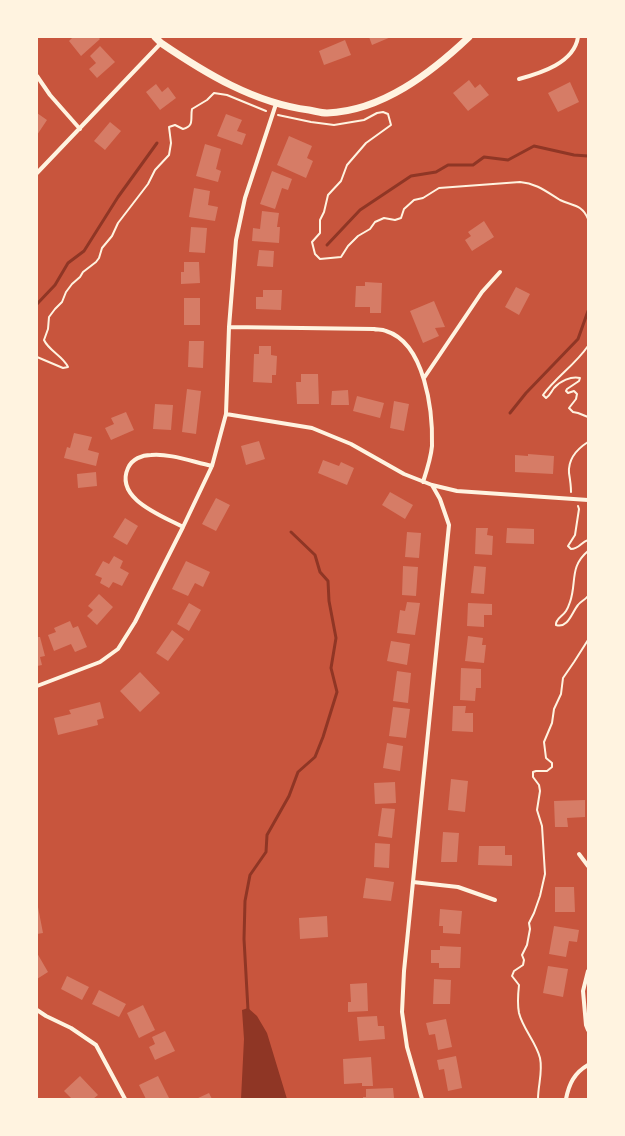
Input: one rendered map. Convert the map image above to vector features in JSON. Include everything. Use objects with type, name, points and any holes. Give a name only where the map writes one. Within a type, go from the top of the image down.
[{"type":"street","points":[[37,173],[80,129],[158,40],[214,78],[276,104],[326,113],[364,106],[419,80],[453,52],[468,37]]},
{"type":"street","points":[[519,79],[542,73],[560,62],[574,49],[578,37]]},
{"type":"street","points":[[37,76],[50,95],[80,129]]},
{"type":"street","points":[[37,686],[100,662],[118,649],[135,622],[212,466],[226,414],[229,327],[236,240],[245,198],[276,104]]},
{"type":"street","points":[[424,378],[482,292],[500,272]]},
{"type":"street","points":[[229,327],[386,330],[405,343],[414,355],[424,378],[431,412],[432,447],[429,465],[423,482]]},
{"type":"street","points":[[226,414],[312,428],[351,444],[404,474],[432,485],[457,491],[588,500]]},
{"type":"street","points":[[183,527],[144,506],[132,496],[126,485],[128,467],[142,456],[152,454],[212,466]]},
{"type":"street","points":[[422,1099],[407,1046],[402,1012],[404,971],[449,525],[440,498],[432,485]]},
{"type":"street","points":[[579,854],[588,866]]},
{"type":"street","points":[[413,882],[458,887],[495,900]]},
{"type":"street","points":[[588,971],[584,991],[586,1025],[588,1030]]},
{"type":"street","points":[[37,1010],[71,1028],[96,1045],[125,1099]]},
{"type":"street","points":[[566,1099],[568,1088],[579,1070],[588,1065]]},
{"type":"path","points":[[37,357],[63,368],[68,367],[49,348],[44,340],[48,329],[49,317],[62,302],[66,292],[72,284],[99,258],[102,248],[112,236],[118,223],[148,184],[155,170],[169,155],[171,142],[169,127],[175,125],[183,129],[189,127],[192,124],[192,109],[214,94],[227,95],[266,111]]},
{"type":"path","points":[[280,115],[311,122],[334,125],[364,120],[382,112],[388,114],[390,118],[391,124],[366,143],[347,165],[341,181],[328,195],[324,212],[320,220],[320,233],[312,242],[315,254],[320,259],[341,257],[348,246],[375,222],[384,218],[395,220],[401,218],[404,208],[414,200],[423,198],[439,188],[528,182],[545,189],[561,200],[577,205],[586,213],[588,218]]},
{"type":"path","points":[[588,346],[567,371],[550,385],[543,396],[546,398],[549,396],[558,384],[568,379],[580,378],[579,381],[567,389],[566,392],[568,393],[574,391],[577,394],[576,399],[569,408],[573,412],[588,417]]},
{"type":"path","points":[[588,551],[576,564],[572,596],[567,610],[556,620],[556,625],[561,626],[567,622],[577,606],[588,596]]},
{"type":"path","points":[[538,1099],[541,1069],[540,1058],[519,1014],[517,1001],[519,985],[512,976],[514,971],[523,965],[524,960],[522,955],[527,945],[530,929],[529,923],[540,896],[545,874],[542,826],[537,810],[540,791],[539,785],[532,774],[536,771],[547,771],[552,766],[552,763],[546,758],[544,742],[552,722],[554,709],[561,694],[563,678],[588,640]]},
{"type":"shaded area","points":[[248,1008],[257,1016],[267,1033],[287,1099],[241,1099],[244,1039],[242,1010]]},
{"type":"building","points":[[73,37],[98,37],[100,39],[81,56],[69,41]]},
{"type":"building","points":[[369,37],[391,37],[372,45]]},
{"type":"building","points":[[345,40],[351,55],[324,65],[319,51]]},
{"type":"building","points":[[100,46],[115,62],[97,78],[89,69],[96,63],[90,56]]},
{"type":"building","points":[[469,80],[475,88],[480,84],[489,95],[468,111],[453,93]]},
{"type":"building","points":[[570,82],[579,102],[558,112],[548,93]]},
{"type":"building","points":[[156,84],[162,92],[168,87],[176,98],[160,110],[146,92]]},
{"type":"building","points":[[37,113],[47,120],[37,135]]},
{"type":"building","points":[[226,114],[242,120],[237,131],[246,134],[242,145],[217,136]]},
{"type":"building","points":[[110,122],[121,131],[105,150],[94,141]]},
{"type":"building","points":[[289,136],[312,146],[307,158],[313,161],[306,178],[277,165]]},
{"type":"building","points":[[205,144],[221,149],[216,169],[221,171],[218,182],[196,176]]},
{"type":"building","points":[[272,171],[292,179],[288,190],[282,188],[275,209],[260,204]]},
{"type":"building","points":[[194,188],[210,191],[208,205],[218,207],[215,221],[189,217]]},
{"type":"building","points":[[262,211],[279,213],[277,227],[280,227],[279,243],[252,241],[253,228],[260,229]]},
{"type":"building","points":[[484,221],[494,237],[472,251],[465,240],[471,236],[468,232]]},
{"type":"building","points":[[191,227],[207,228],[205,253],[189,252]]},
{"type":"building","points":[[259,250],[274,251],[273,267],[257,266]]},
{"type":"building","points":[[184,262],[199,262],[200,283],[181,284],[181,272],[184,272]]},
{"type":"building","points":[[365,282],[382,283],[381,313],[370,313],[370,307],[355,307],[356,286],[365,286]]},
{"type":"building","points":[[516,287],[530,294],[519,315],[505,307]]},
{"type":"building","points":[[263,290],[282,290],[281,310],[256,309],[256,297],[263,297]]},
{"type":"building","points":[[184,298],[200,298],[200,325],[184,325]]},
{"type":"building","points":[[434,301],[445,327],[435,328],[439,336],[423,343],[410,311]]},
{"type":"building","points":[[189,341],[204,341],[203,368],[188,367]]},
{"type":"building","points":[[259,346],[271,346],[271,355],[277,356],[276,375],[272,375],[272,383],[253,382],[254,354],[259,354]]},
{"type":"building","points":[[301,374],[318,374],[319,404],[297,404],[296,382],[301,382]]},
{"type":"building","points":[[187,389],[201,391],[196,434],[182,432]]},
{"type":"building","points":[[348,390],[349,405],[331,405],[332,391]]},
{"type":"building","points":[[357,396],[384,403],[380,418],[353,411]]},
{"type":"building","points":[[394,401],[409,404],[404,431],[390,428]]},
{"type":"building","points":[[155,404],[173,405],[171,430],[153,429]]},
{"type":"building","points":[[126,412],[134,430],[111,440],[105,428],[114,424],[111,418]]},
{"type":"building","points":[[74,433],[92,437],[88,450],[99,453],[96,466],[64,458],[67,447],[70,448]]},
{"type":"building","points":[[259,441],[265,459],[246,465],[241,446]]},
{"type":"building","points":[[528,454],[554,456],[553,474],[515,472],[515,455],[528,456]]},
{"type":"building","points":[[323,460],[339,466],[341,462],[354,468],[347,485],[318,473]]},
{"type":"building","points":[[96,472],[97,486],[78,488],[77,474]]},
{"type":"building","points":[[390,492],[413,505],[405,519],[382,505]]},
{"type":"building","points":[[216,498],[230,505],[216,531],[202,524]]},
{"type":"building","points":[[125,518],[138,526],[127,545],[113,537]]},
{"type":"building","points":[[476,528],[488,528],[487,535],[493,536],[492,555],[475,554]]},
{"type":"building","points":[[507,528],[534,529],[534,544],[506,543]]},
{"type":"building","points":[[407,532],[421,533],[419,558],[405,557]]},
{"type":"building","points":[[114,556],[123,561],[120,568],[129,573],[122,586],[113,582],[109,588],[100,583],[102,578],[95,575],[103,561],[109,564]]},
{"type":"building","points":[[186,561],[210,572],[203,587],[195,583],[188,596],[172,589]]},
{"type":"building","points":[[403,566],[418,567],[416,596],[402,595]]},
{"type":"building","points":[[474,566],[486,567],[484,594],[471,593]]},
{"type":"building","points":[[99,594],[113,607],[97,625],[87,616],[93,610],[88,606]]},
{"type":"building","points":[[407,602],[420,603],[415,635],[397,633],[400,610],[405,611]]},
{"type":"building","points":[[189,603],[201,610],[189,631],[177,624]]},
{"type":"building","points":[[468,603],[492,604],[492,615],[484,615],[484,627],[467,626]]},
{"type":"building","points":[[70,621],[73,628],[78,626],[87,647],[75,652],[71,644],[54,651],[48,635],[56,632],[54,628]]},
{"type":"building","points":[[172,630],[184,639],[168,661],[156,653]]},
{"type":"building","points":[[468,636],[483,638],[482,645],[486,645],[484,663],[465,661]]},
{"type":"building","points":[[37,637],[40,637],[45,656],[40,657],[42,665],[37,666]]},
{"type":"building","points":[[391,641],[410,644],[407,665],[387,661]]},
{"type":"building","points":[[461,668],[481,669],[481,688],[476,688],[475,701],[460,700]]},
{"type":"building","points":[[397,671],[411,673],[408,703],[393,701]]},
{"type":"building","points":[[140,672],[160,693],[140,712],[120,691]]},
{"type":"building","points":[[100,702],[104,718],[97,720],[98,725],[58,735],[54,718],[71,714],[69,710]]},
{"type":"building","points":[[453,706],[466,706],[465,713],[473,713],[473,732],[452,731]]},
{"type":"building","points":[[393,707],[410,709],[406,738],[389,736]]},
{"type":"building","points":[[387,743],[403,746],[400,771],[383,768]]},
{"type":"building","points":[[451,779],[468,781],[465,812],[448,810]]},
{"type":"building","points":[[395,782],[396,803],[375,804],[374,783]]},
{"type":"building","points":[[585,800],[585,817],[567,818],[568,827],[555,827],[554,801]]},
{"type":"building","points":[[382,808],[395,809],[392,838],[378,836]]},
{"type":"building","points":[[443,832],[459,833],[457,862],[441,862]]},
{"type":"building","points":[[375,843],[390,844],[389,868],[374,867]]},
{"type":"building","points":[[479,846],[505,846],[505,855],[512,855],[512,866],[478,865]]},
{"type":"building","points":[[366,878],[394,882],[391,901],[363,898]]},
{"type":"building","points":[[555,887],[574,887],[575,912],[555,912]]},
{"type":"building","points":[[37,902],[43,933],[37,934]]},
{"type":"building","points":[[440,909],[462,911],[460,934],[443,933],[443,926],[439,926]]},
{"type":"building","points":[[327,916],[328,937],[300,939],[299,918]]},
{"type":"building","points":[[554,926],[579,930],[577,942],[569,941],[566,957],[549,954]]},
{"type":"building","points":[[440,946],[461,947],[460,968],[439,968],[439,963],[431,963],[431,950],[440,950]]},
{"type":"building","points":[[37,953],[48,972],[37,979]]},
{"type":"building","points":[[548,966],[568,969],[563,997],[543,993]]},
{"type":"building","points":[[67,976],[89,987],[82,1000],[61,989]]},
{"type":"building","points":[[434,979],[451,980],[450,1004],[433,1004]]},
{"type":"building","points":[[367,983],[368,1011],[348,1012],[348,1002],[351,1002],[350,984]]},
{"type":"building","points":[[99,990],[126,1004],[119,1017],[92,1004]]},
{"type":"building","points":[[143,1005],[155,1030],[139,1038],[127,1013]]},
{"type":"building","points":[[377,1016],[378,1026],[384,1026],[385,1039],[359,1041],[357,1017]]},
{"type":"building","points":[[446,1019],[452,1047],[438,1050],[435,1034],[429,1035],[426,1023]]},
{"type":"building","points":[[165,1031],[175,1051],[155,1060],[149,1047],[155,1044],[152,1037]]},
{"type":"building","points":[[456,1056],[462,1088],[448,1091],[444,1069],[439,1070],[437,1060]]},
{"type":"building","points":[[371,1057],[373,1086],[362,1086],[362,1083],[344,1084],[343,1059]]},
{"type":"building","points":[[80,1076],[98,1095],[93,1099],[72,1099],[64,1091]]},
{"type":"building","points":[[158,1076],[169,1098],[146,1099],[139,1085]]},
{"type":"building","points":[[393,1088],[394,1098],[363,1099],[363,1097],[366,1097],[366,1089]]},
{"type":"building","points":[[209,1093],[212,1099],[196,1099]]},
{"type":"waterway","points":[[37,304],[55,285],[68,263],[84,251],[118,197],[157,143]]},
{"type":"waterway","points":[[327,245],[360,210],[411,176],[436,172],[448,165],[473,165],[484,157],[508,160],[534,146],[574,155],[588,156]]},
{"type":"waterway","points":[[510,413],[526,393],[578,339],[588,311]]},
{"type":"waterway","points":[[248,1010],[244,939],[245,901],[250,875],[266,852],[267,835],[289,796],[298,772],[315,757],[337,692],[331,668],[336,638],[329,601],[328,581],[320,572],[315,555],[291,532]]}]
